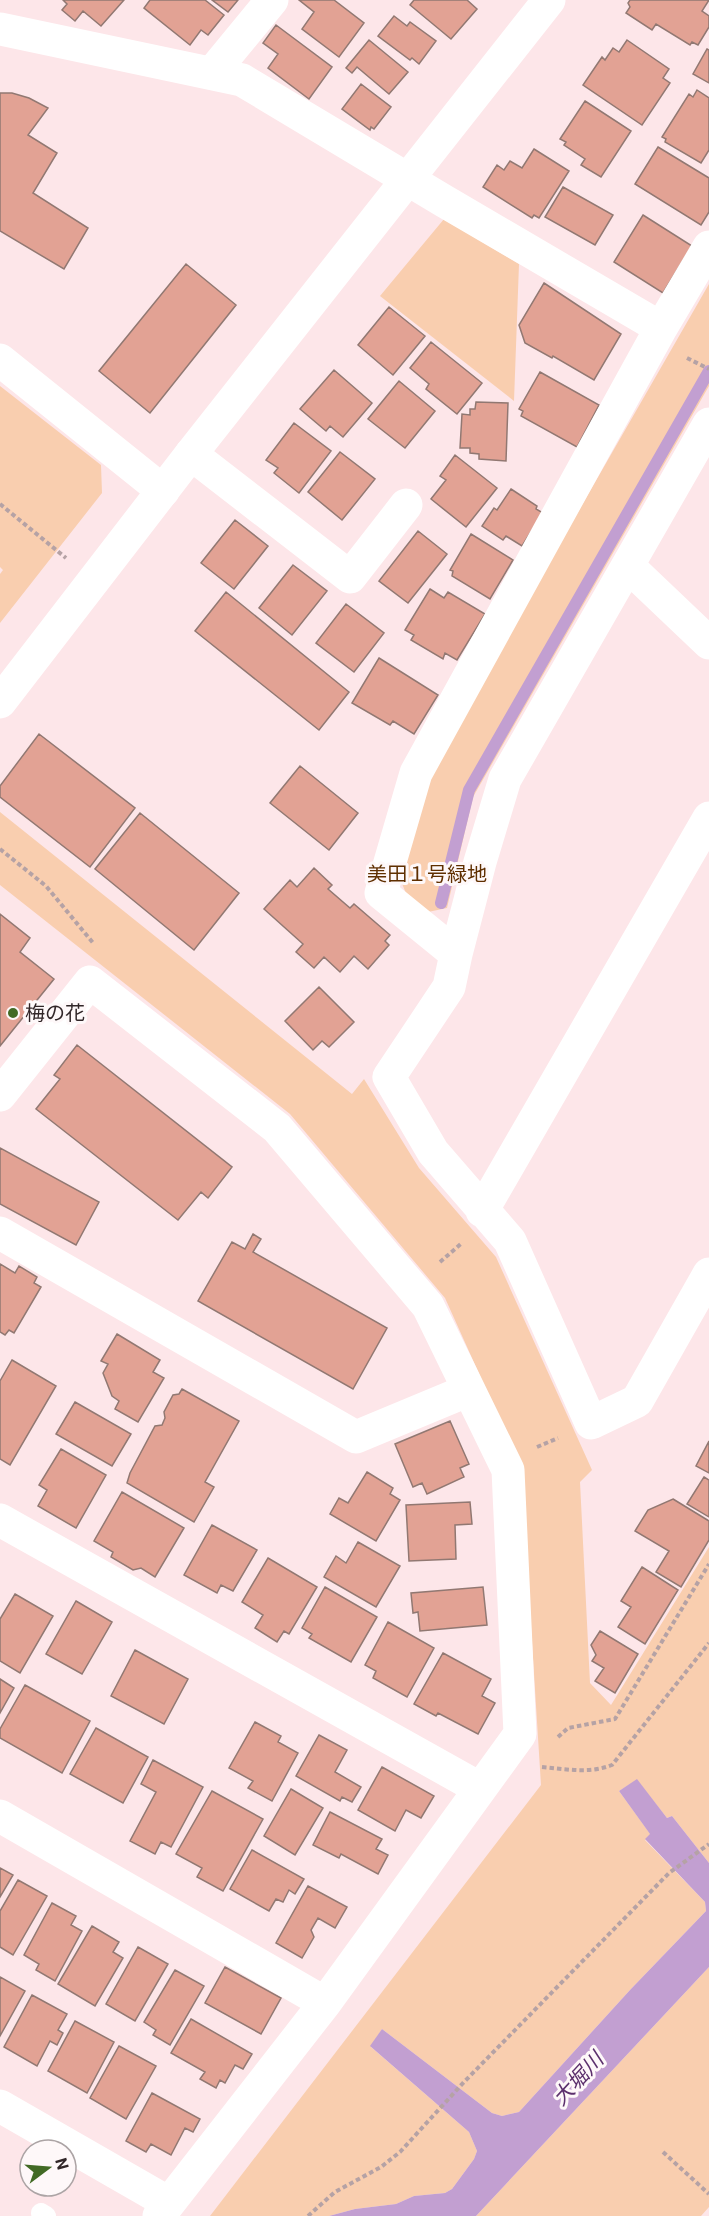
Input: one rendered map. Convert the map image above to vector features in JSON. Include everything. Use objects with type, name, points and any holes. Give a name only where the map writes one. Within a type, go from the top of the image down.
[{"type":"street","points":[[212,74],[272,0]]},
{"type":"street","points":[[0,702],[191,454],[549,0]]},
{"type":"street","points":[[0,29],[242,80],[662,328]]},
{"type":"street","points":[[456,954],[381,893],[416,773],[709,247]]},
{"type":"street","points":[[0,360],[163,491]]},
{"type":"street","points":[[709,424],[505,779],[456,954],[449,987],[389,1077],[433,1152],[510,1241],[591,1423],[637,1401],[709,1274]]},
{"type":"street","points":[[191,454],[350,577],[405,505]]},
{"type":"street","points":[[628,566],[709,643]]},
{"type":"street","points":[[482,1211],[709,818]]},
{"type":"street","points":[[0,1095],[90,982],[277,1128],[428,1306],[508,1470],[520,1734],[325,2003],[164,2210],[0,2106]]},
{"type":"street","points":[[0,1233],[356,1437],[469,1390]]},
{"type":"street","points":[[0,1520],[479,1788]]},
{"type":"street","points":[[0,1816],[325,2003]]},
{"type":"path","points":[[0,504],[66,558]]},
{"type":"path","points":[[0,849],[45,886],[98,950]]},
{"type":"path","points":[[555,1740],[568,1728],[615,1719],[709,1564]]},
{"type":"path","points":[[540,1767],[584,1771],[612,1765],[709,1642]]},
{"type":"path","points":[[308,2216],[335,2192],[381,2167],[400,2152],[464,2082],[669,1873],[708,1845]]},
{"type":"path","points":[[663,2152],[709,2194]]},
{"type":"green space","points":[[444,219],[519,264],[514,401],[380,296]]},
{"type":"green space","name":"美田１号緑地","points":[[709,284],[709,386],[473,797],[447,908],[428,912],[407,896],[399,876],[425,778]]},
{"type":"green space","points":[[0,386],[101,465],[102,493],[0,623],[0,574],[3,570],[0,567]]},
{"type":"green space","points":[[0,812],[352,1094],[364,1079],[419,1168],[496,1257],[592,1470],[580,1482],[590,1683],[611,1705],[709,1547],[709,1863],[672,1816],[667,1818],[637,1780],[619,1791],[651,1835],[645,1840],[705,1902],[706,1911],[630,1990],[519,2112],[502,2116],[492,2113],[382,2029],[371,2047],[469,2132],[477,2151],[474,2159],[452,2189],[445,2193],[414,2196],[396,2204],[355,2209],[329,2216],[210,2216],[541,1785],[521,1467],[445,1298],[290,1114],[0,885]]},
{"type":"green space","points":[[709,1967],[709,2207],[701,2216],[476,2216]]},
{"type":"water","name":"大堀川","points":[[637,1779],[667,1818],[672,1816],[709,1863],[709,1967],[476,2216],[329,2216],[355,2209],[396,2204],[414,2196],[445,2193],[452,2189],[474,2159],[477,2151],[469,2132],[370,2046],[382,2029],[492,2113],[502,2116],[519,2112],[630,1990],[706,1911],[705,1902],[645,1839],[650,1834],[619,1791]]},
{"type":"building","points":[[63,0],[124,0],[101,26],[83,11],[75,21],[62,10],[67,4]]},
{"type":"building","points":[[150,0],[205,0],[224,15],[208,35],[201,30],[190,45],[144,8]]},
{"type":"building","points":[[212,0],[238,0],[228,12]]},
{"type":"building","points":[[299,0],[334,0],[364,23],[339,57],[302,29],[314,12]]},
{"type":"building","points":[[414,0],[467,0],[477,9],[451,39],[410,5]]},
{"type":"building","points":[[630,0],[709,0],[702,11],[709,16],[709,27],[698,45],[692,42],[690,45],[656,24],[652,30],[626,13],[630,7],[628,3]]},
{"type":"building","points":[[394,16],[407,26],[410,22],[436,41],[419,64],[378,36]]},
{"type":"building","points":[[276,25],[332,67],[309,99],[268,68],[278,54],[263,43]]},
{"type":"building","points":[[369,40],[408,72],[389,94],[357,67],[352,73],[346,68]]},
{"type":"building","points":[[627,40],[669,69],[663,78],[670,83],[642,125],[583,85],[602,57],[605,60],[613,48],[619,52]]},
{"type":"building","points":[[707,49],[709,50],[709,83],[693,74]]},
{"type":"building","points":[[361,84],[391,107],[374,129],[371,127],[370,130],[342,109]]},
{"type":"building","points":[[697,90],[709,98],[709,150],[701,163],[665,142],[666,139],[662,137],[689,94],[693,97]]},
{"type":"building","points":[[0,93],[12,93],[29,98],[48,108],[28,135],[57,153],[33,193],[88,228],[64,269],[0,231]]},
{"type":"building","points":[[585,101],[631,131],[601,177],[581,165],[585,159],[564,145],[566,142],[560,139]]},
{"type":"building","points":[[658,147],[709,178],[709,212],[701,225],[635,184]]},
{"type":"building","points":[[534,149],[569,171],[539,218],[534,215],[532,218],[483,187],[497,165],[504,170],[510,161],[522,168]]},
{"type":"building","points":[[563,187],[613,215],[595,245],[545,217]]},
{"type":"building","points":[[643,215],[692,246],[663,293],[614,262]]},
{"type":"building","points":[[186,264],[236,305],[150,413],[99,371]]},
{"type":"building","points":[[544,283],[621,334],[594,380],[525,343],[519,325]]},
{"type":"building","points":[[389,307],[425,336],[393,375],[358,345]]},
{"type":"building","points":[[431,342],[482,383],[457,414],[426,389],[429,384],[410,368]]},
{"type":"building","points":[[334,370],[372,403],[343,437],[330,426],[326,431],[300,409]]},
{"type":"building","points":[[540,372],[599,405],[577,447],[521,416],[523,411],[519,409]]},
{"type":"building","points":[[399,381],[435,411],[405,448],[368,419]]},
{"type":"building","points":[[476,402],[508,403],[506,461],[479,459],[479,454],[470,453],[470,448],[460,448],[462,414],[470,415],[470,409],[475,409]]},
{"type":"building","points":[[294,423],[331,451],[299,493],[274,473],[278,468],[266,460]]},
{"type":"building","points":[[340,452],[375,479],[342,520],[308,492]]},
{"type":"building","points":[[455,455],[497,488],[466,527],[431,499],[446,480],[440,476]]},
{"type":"building","points":[[511,489],[537,506],[536,509],[543,513],[522,546],[506,536],[503,540],[482,526],[494,508],[497,510]]},
{"type":"building","points":[[235,520],[268,546],[234,589],[201,563]]},
{"type":"building","points":[[418,531],[447,554],[408,603],[379,581]]},
{"type":"building","points":[[471,534],[513,560],[490,599],[452,576],[453,571],[450,570]]},
{"type":"building","points":[[293,565],[327,591],[292,635],[259,608]]},
{"type":"building","points":[[430,589],[444,598],[448,592],[485,614],[457,660],[445,653],[443,659],[411,640],[414,635],[405,630]]},
{"type":"building","points":[[226,592],[349,692],[319,730],[195,631]]},
{"type":"building","points":[[346,604],[384,633],[354,672],[316,643]]},
{"type":"building","points":[[379,658],[438,695],[414,734],[393,721],[390,725],[352,703]]},
{"type":"building","points":[[39,734],[135,808],[90,867],[0,797],[0,786]]},
{"type":"building","points":[[300,766],[358,813],[329,850],[270,803]]},
{"type":"building","points":[[140,813],[239,893],[194,950],[95,869]]},
{"type":"building","points":[[314,868],[332,885],[328,889],[350,908],[354,904],[390,935],[385,941],[389,945],[368,969],[354,956],[340,972],[324,957],[314,968],[296,952],[303,944],[264,909],[290,880],[297,887]]},
{"type":"building","name":"梅の花","points":[[0,914],[30,938],[20,952],[54,979],[0,1046]]},
{"type":"building","points":[[319,987],[354,1022],[329,1047],[322,1041],[313,1050],[285,1021]]},
{"type":"building","points":[[77,1045],[232,1167],[208,1198],[201,1192],[178,1220],[36,1109],[60,1079],[54,1075]]},
{"type":"building","points":[[0,1148],[99,1202],[76,1245],[0,1204]]},
{"type":"building","points":[[253,1234],[261,1239],[253,1252],[387,1328],[353,1389],[198,1301],[232,1242],[245,1249]]},
{"type":"building","points":[[0,1264],[15,1273],[19,1266],[37,1277],[34,1283],[41,1287],[14,1333],[9,1330],[5,1335],[0,1332]]},
{"type":"building","points":[[117,1334],[160,1360],[153,1372],[164,1378],[138,1422],[115,1409],[119,1401],[112,1396],[103,1373],[108,1364],[101,1361]]},
{"type":"building","points":[[12,1360],[56,1386],[10,1465],[0,1459],[0,1381]]},
{"type":"building","points":[[182,1389],[239,1421],[205,1482],[214,1487],[194,1522],[127,1483],[155,1426],[162,1425],[165,1418],[164,1412],[173,1395],[179,1394]]},
{"type":"building","points":[[75,1402],[131,1434],[112,1466],[56,1434]]},
{"type":"building","points":[[450,1421],[469,1464],[460,1468],[464,1477],[427,1494],[422,1483],[413,1487],[395,1444]]},
{"type":"building","points":[[709,1441],[709,1473],[696,1466]]},
{"type":"building","points":[[61,1449],[106,1475],[76,1528],[38,1506],[47,1490],[39,1485]]},
{"type":"building","points":[[367,1472],[393,1488],[390,1494],[400,1500],[376,1541],[330,1514],[339,1498],[348,1503]]},
{"type":"building","points":[[704,1477],[709,1480],[709,1517],[687,1504]]},
{"type":"building","points":[[122,1492],[184,1528],[155,1577],[141,1568],[133,1570],[111,1557],[113,1552],[94,1541]]},
{"type":"building","points":[[673,1499],[709,1521],[709,1540],[681,1587],[656,1572],[669,1551],[635,1531],[648,1510]]},
{"type":"building","points":[[470,1502],[472,1524],[455,1525],[456,1559],[409,1561],[406,1505]]},
{"type":"building","points":[[212,1525],[257,1550],[233,1591],[221,1585],[217,1593],[184,1575]]},
{"type":"building","points":[[358,1542],[400,1566],[376,1607],[324,1577],[336,1556],[346,1563]]},
{"type":"building","points":[[268,1558],[317,1587],[289,1634],[284,1631],[277,1642],[255,1628],[263,1615],[242,1602]]},
{"type":"building","points":[[642,1567],[678,1590],[645,1644],[618,1627],[631,1607],[621,1601]]},
{"type":"building","points":[[325,1587],[377,1617],[351,1662],[309,1638],[312,1634],[302,1628]]},
{"type":"building","points":[[483,1587],[487,1625],[420,1631],[418,1612],[413,1613],[411,1593]]},
{"type":"building","points":[[15,1594],[53,1616],[20,1673],[0,1661],[0,1619]]},
{"type":"building","points":[[76,1601],[112,1622],[82,1674],[46,1654]]},
{"type":"building","points":[[388,1622],[434,1648],[407,1697],[373,1678],[376,1671],[365,1665]]},
{"type":"building","points":[[600,1631],[638,1654],[615,1693],[595,1681],[604,1668],[592,1661],[596,1655],[591,1645]]},
{"type":"building","points":[[135,1650],[188,1679],[164,1724],[111,1696]]},
{"type":"building","points":[[443,1653],[491,1679],[482,1696],[495,1703],[478,1734],[438,1713],[436,1716],[414,1704]]},
{"type":"building","points":[[0,1679],[14,1688],[0,1713]]},
{"type":"building","points":[[25,1685],[90,1721],[62,1773],[0,1738],[0,1729]]},
{"type":"building","points":[[255,1722],[281,1736],[278,1742],[298,1753],[272,1801],[248,1788],[253,1781],[229,1768]]},
{"type":"building","points":[[96,1728],[148,1757],[123,1803],[70,1774]]},
{"type":"building","points":[[319,1735],[347,1750],[335,1772],[361,1787],[352,1802],[342,1797],[340,1801],[296,1776]]},
{"type":"building","points":[[153,1760],[203,1787],[171,1847],[161,1842],[155,1854],[130,1841],[156,1792],[141,1784]]},
{"type":"building","points":[[382,1767],[434,1796],[421,1818],[406,1810],[395,1831],[358,1810]]},
{"type":"building","points":[[291,1789],[323,1808],[295,1855],[264,1836]]},
{"type":"building","points":[[212,1791],[263,1819],[223,1891],[197,1877],[202,1868],[176,1854]]},
{"type":"building","points":[[330,1812],[382,1839],[376,1849],[388,1855],[378,1874],[341,1854],[339,1858],[313,1845]]},
{"type":"building","points":[[252,1850],[304,1879],[295,1894],[289,1890],[283,1902],[276,1899],[269,1911],[230,1889]]},
{"type":"building","points":[[0,1868],[13,1875],[0,1897]]},
{"type":"building","points":[[18,1880],[47,1896],[13,1955],[0,1947],[0,1911]]},
{"type":"building","points":[[308,1886],[347,1907],[335,1928],[318,1918],[311,1930],[314,1937],[302,1958],[276,1943]]},
{"type":"building","points":[[52,1903],[76,1916],[71,1925],[82,1931],[55,1981],[36,1970],[39,1964],[24,1955]]},
{"type":"building","points":[[92,1926],[119,1942],[113,1952],[123,1958],[95,2006],[58,1984]]},
{"type":"building","points":[[138,1947],[168,1964],[135,2021],[106,2004]]},
{"type":"building","points":[[225,1967],[281,1998],[261,2034],[205,2003]]},
{"type":"building","points":[[175,1970],[204,1986],[170,2045],[153,2035],[156,2030],[144,2022]]},
{"type":"building","points":[[0,1977],[25,1991],[0,2036]]},
{"type":"building","points":[[32,1995],[67,2014],[58,2030],[63,2033],[57,2045],[50,2041],[37,2066],[4,2047]]},
{"type":"building","points":[[191,2019],[252,2054],[243,2069],[235,2065],[225,2083],[220,2080],[216,2088],[200,2079],[205,2072],[171,2053]]},
{"type":"building","points":[[75,2021],[114,2042],[87,2093],[48,2071]]},
{"type":"building","points":[[119,2046],[156,2066],[126,2119],[90,2098]]},
{"type":"building","points":[[152,2093],[200,2119],[193,2132],[185,2128],[171,2155],[151,2144],[146,2152],[126,2141]]},
{"type":"waterway","points":[[441,903],[469,790],[709,371]]},
{"type":"place","name":"梅の花","points":[[13,1013]]}]
